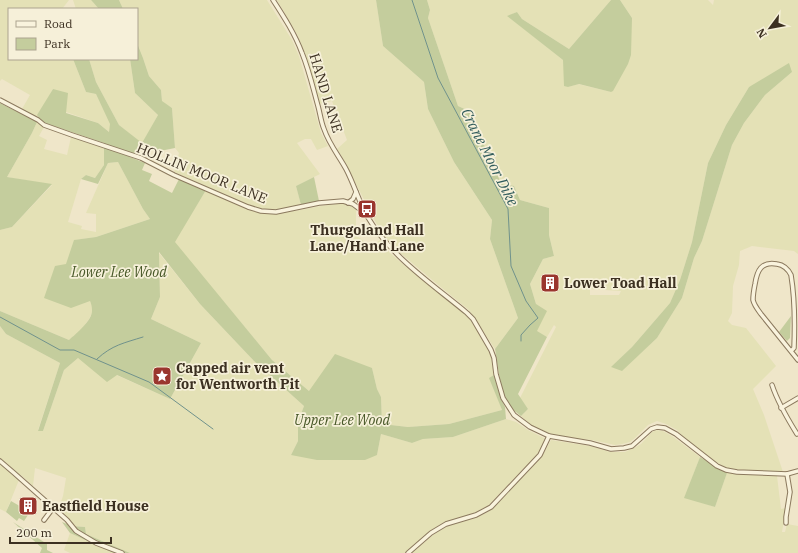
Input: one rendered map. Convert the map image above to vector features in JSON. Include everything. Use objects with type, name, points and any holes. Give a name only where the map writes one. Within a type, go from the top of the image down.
[{"type":"street","name":"HAND LANE","points":[[273,0],[294,35],[302,52],[308,69],[323,128],[343,163],[366,215]]},
{"type":"street","name":"HOLLIN MOOR LANE","points":[[0,100],[38,120],[44,125],[140,158],[174,175],[248,207],[261,211],[276,212],[319,203],[343,201],[348,203]]},
{"type":"street","points":[[348,203],[353,199],[356,192]]},
{"type":"street","points":[[348,203],[353,204],[366,215],[390,248],[402,260],[473,319],[491,350],[503,398],[512,413],[530,427],[550,436],[590,443],[611,449],[632,446],[651,429],[665,428],[676,434],[717,466],[726,470],[736,472],[787,474],[798,471]]},
{"type":"street","points":[[791,351],[794,348],[795,331],[791,275],[789,270],[779,264],[766,264],[761,267],[755,280],[753,301],[760,314],[798,360]]},
{"type":"street","points":[[772,385],[775,396],[781,408],[797,434]]},
{"type":"street","points":[[781,408],[798,398]]},
{"type":"street","points":[[408,553],[431,533],[446,524],[476,515],[491,507],[539,457],[550,436]]},
{"type":"street","points":[[0,461],[67,520],[76,531],[96,543],[122,553]]},
{"type":"street","points":[[786,523],[790,492],[787,474]]},
{"type":"street","points":[[44,520],[53,508]]},
{"type":"shaded area","points":[[0,0],[69,0],[63,8],[8,8],[8,60],[73,60],[86,92],[96,94],[111,124],[109,132],[98,123],[66,112],[53,89],[37,117],[22,109],[30,95],[2,79],[0,81]]},
{"type":"shaded area","points":[[73,0],[91,0],[98,8],[76,8]]},
{"type":"shaded area","points":[[119,0],[267,0],[292,40],[299,56],[321,133],[328,146],[317,150],[311,139],[305,139],[297,143],[320,174],[296,186],[301,205],[274,210],[260,209],[174,172],[179,153],[175,148],[172,108],[162,102],[161,90],[149,76],[138,46],[138,8],[123,8]]},
{"type":"shaded area","points":[[277,0],[376,0],[383,46],[424,82],[428,109],[454,162],[492,220],[490,239],[518,318],[495,349],[469,310],[392,246],[376,223],[337,149],[347,140],[332,101],[319,104],[310,69],[298,36]]},
{"type":"shaded area","points":[[427,0],[611,0],[569,49],[522,19],[517,12],[508,16],[563,60],[568,87],[578,84],[611,92],[632,18],[620,0],[708,0],[713,5],[714,0],[798,0],[798,254],[794,251],[752,246],[740,251],[739,265],[733,286],[732,313],[728,321],[732,325],[746,328],[776,366],[753,389],[764,415],[783,472],[737,470],[726,468],[690,444],[677,430],[657,421],[648,425],[630,442],[615,445],[592,440],[566,438],[551,434],[532,426],[521,416],[528,409],[520,398],[556,327],[554,325],[547,337],[537,332],[536,304],[530,284],[543,259],[554,256],[549,235],[549,208],[520,200],[514,186],[501,183],[469,111],[458,106],[428,18],[430,10]],"holes":[[[792,72],[765,95],[744,123],[732,145],[702,241],[694,258],[682,298],[657,338],[622,370],[612,367],[632,347],[670,303],[680,280],[692,242],[708,163],[726,125],[749,87]],[[590,289],[620,291],[621,291],[619,295],[590,295]]]},
{"type":"shaded area","points":[[89,60],[130,60],[135,93],[158,115],[142,144],[119,125],[96,82]]},
{"type":"shaded area","points":[[37,122],[44,127],[39,136],[47,140],[44,149],[67,155],[71,137],[104,148],[104,165],[95,178],[86,175],[81,179],[68,222],[82,226],[81,229],[96,232],[96,214],[86,213],[108,163],[118,162],[143,209],[150,219],[96,237],[75,240],[93,311],[81,330],[69,340],[0,311],[0,230],[12,227],[52,185],[7,177]]},
{"type":"shaded area","points":[[206,190],[246,208],[270,214],[345,203],[356,209],[356,235],[371,247],[380,240],[390,253],[468,316],[488,347],[494,375],[490,378],[502,410],[449,424],[408,427],[382,424],[381,397],[377,389],[372,368],[309,391],[272,360],[174,242]]},
{"type":"shaded area","points":[[159,253],[200,304],[254,361],[304,406],[298,422],[298,441],[291,455],[377,455],[381,434],[412,443],[423,439],[453,437],[506,419],[516,422],[546,439],[535,458],[488,506],[474,513],[441,524],[429,532],[406,553],[130,553],[86,534],[85,527],[75,526],[58,510],[63,496],[66,478],[35,468],[33,486],[21,475],[6,512],[0,509],[0,326],[6,334],[60,363],[38,430],[43,431],[64,370],[78,358],[170,399],[201,343],[151,319],[160,297]]},
{"type":"shaded area","points":[[656,430],[663,431],[672,436],[700,457],[685,497],[715,507],[727,473],[777,476],[781,509],[786,508],[782,532],[785,532],[787,524],[798,526],[798,553],[412,553],[433,535],[447,526],[476,518],[488,512],[541,458],[551,440],[590,446],[610,452],[625,452],[641,444],[652,432]]},
{"type":"shaded area","points":[[70,533],[114,553],[70,553],[64,550]]},
{"type":"green space","points":[[91,0],[119,0],[123,8],[98,8]]},
{"type":"green space","points":[[376,0],[427,0],[430,10],[428,18],[458,106],[469,111],[501,183],[514,186],[520,200],[549,208],[549,235],[554,256],[543,259],[530,284],[536,304],[547,311],[537,331],[547,337],[518,394],[528,409],[521,416],[506,400],[501,386],[498,370],[495,349],[518,318],[490,239],[492,220],[454,162],[428,109],[424,82],[383,46]]},
{"type":"green space","points":[[611,0],[620,0],[632,18],[631,55],[628,64],[611,92],[579,84],[568,87],[564,86],[563,60],[507,16],[517,12],[522,19],[569,49]]},
{"type":"green space","points":[[138,46],[149,76],[161,90],[162,101],[172,108],[175,148],[160,151],[142,144],[138,154],[131,153],[130,157],[145,163],[142,170],[152,174],[149,181],[172,193],[179,179],[206,190],[175,242],[272,360],[309,391],[335,354],[372,368],[377,389],[381,397],[382,424],[408,427],[449,424],[502,410],[489,378],[494,375],[505,407],[506,419],[453,437],[423,439],[412,443],[381,434],[377,455],[365,460],[317,460],[291,455],[298,441],[298,422],[304,406],[254,361],[200,304],[159,252],[160,297],[151,319],[201,343],[170,399],[117,375],[107,382],[78,358],[64,370],[43,431],[38,431],[60,363],[6,334],[0,326],[0,311],[69,340],[80,331],[90,318],[92,314],[92,306],[90,301],[71,308],[44,298],[55,266],[66,264],[74,240],[96,237],[150,219],[143,209],[118,162],[108,163],[98,184],[81,179],[86,175],[95,178],[104,165],[104,143],[45,123],[37,115],[53,89],[68,93],[66,113],[98,123],[109,132],[110,124],[96,94],[86,92],[73,60],[89,60],[96,82],[119,125],[142,143],[158,115],[135,93],[130,60],[138,60]]},
{"type":"green space","points":[[789,63],[792,72],[765,95],[744,123],[732,145],[702,241],[694,258],[682,298],[657,338],[622,371],[611,367],[632,347],[670,303],[680,280],[692,242],[708,163],[726,125],[749,87]]},
{"type":"green space","points":[[0,103],[37,122],[7,177],[52,184],[12,227],[0,230]]},
{"type":"green space","points":[[314,177],[319,201],[301,205],[296,186]]},
{"type":"green space","points":[[791,316],[790,338],[787,341],[779,332]]},
{"type":"green space","points":[[700,457],[727,473],[715,507],[684,498]]},
{"type":"green space","points":[[11,501],[30,512],[24,521],[19,518],[17,521],[6,512]]},
{"type":"green space","points":[[13,522],[47,544],[47,550],[53,553],[40,553],[42,548]]},
{"type":"green space","points":[[62,522],[72,526],[85,527],[86,534],[130,553],[114,553],[70,533]]},
{"type":"waterway","name":"Crane Moor Dike","points":[[412,0],[438,78],[508,209],[511,266],[526,301],[538,318],[521,335],[521,341]]},
{"type":"waterway","points":[[0,317],[60,350],[74,350],[149,382],[213,429]]},
{"type":"waterway","points":[[97,359],[113,347],[143,337]]},
{"type":"place","name":"Thurgoland Hall Lane/Hand Lane","points":[[367,209]]},
{"type":"place","name":"Lower Toad Hall","points":[[550,283]]},
{"type":"place","name":"Capped air vent for Wentworth Pit","points":[[162,376]]},
{"type":"place","name":"Eastfield House","points":[[28,506]]},
{"type":"park label","name":"Lower Lee Wood","points":[[119,272]]},
{"type":"park label","name":"Upper Lee Wood","points":[[342,420]]}]
